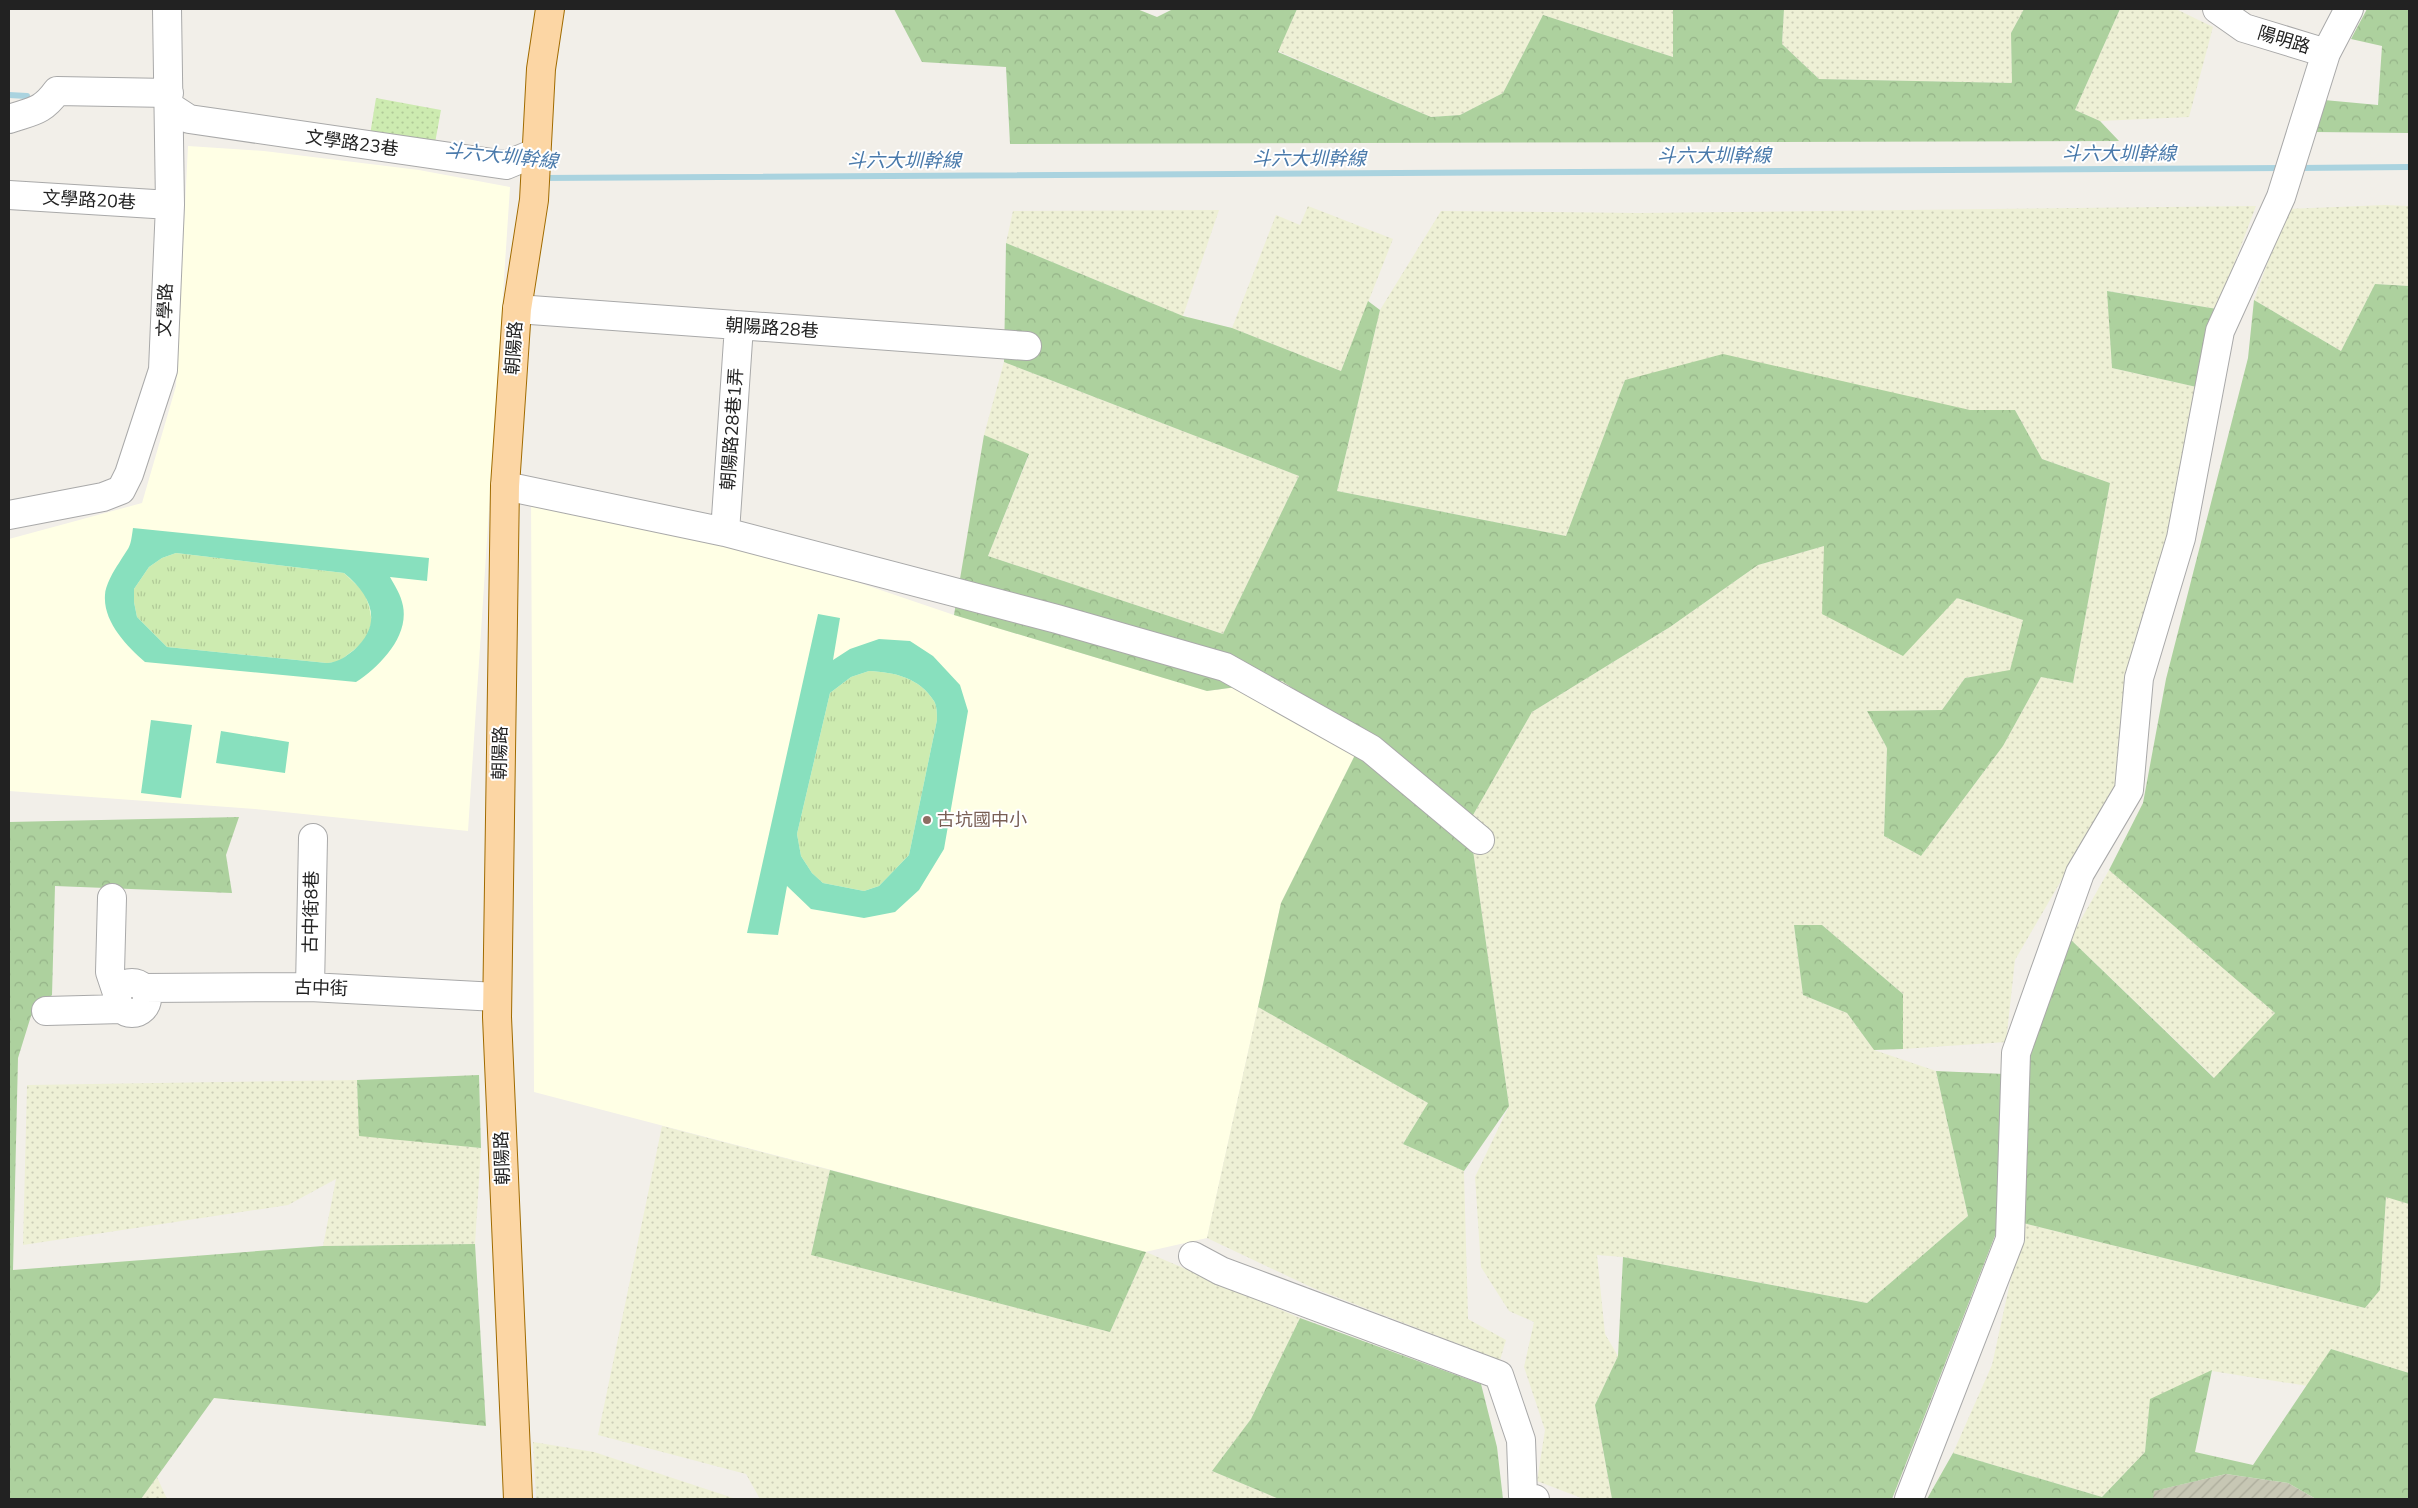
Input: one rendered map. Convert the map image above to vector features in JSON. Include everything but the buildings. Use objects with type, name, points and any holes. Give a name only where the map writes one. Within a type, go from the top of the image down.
[{"type":"main road","name":"朝陽路","points":[[518,1499],[497,997],[505,486],[517,309],[534,200],[535,153],[539,136],[541,69],[550,9]]},
{"type":"street","name":"文學路","points":[[9,515],[103,497],[121,490],[129,474],[163,370],[170,205],[166,9]]},
{"type":"street","name":"陽明路","points":[[2217,9],[2244,28],[2326,53]]},
{"type":"street","points":[[1909,1499],[2010,1239],[2016,1052],[2080,873],[2128,790],[2139,678],[2181,538],[2220,331],[2281,196],[2297,151],[2326,53],[2348,9]]},
{"type":"street","points":[[9,119],[40,109],[48,104],[57,91],[169,100]]},
{"type":"street","name":"文學路23巷","points":[[169,100],[189,118],[506,165],[535,153]]},
{"type":"street","name":"文學路20巷","points":[[9,195],[170,205]]},
{"type":"street","name":"朝陽路28巷","points":[[517,309],[1026,346]]},
{"type":"street","name":"朝陽路28巷1弄","points":[[725,532],[739,326]]},
{"type":"street","points":[[505,486],[725,532],[1058,619],[1225,668],[1371,749],[1480,840]]},
{"type":"street","name":"古中街8巷","points":[[310,986],[312,838]]},
{"type":"street","points":[[46,1011],[119,1001],[110,972],[112,898]]},
{"type":"street","name":"古中街","points":[[119,1001],[136,1012],[144,1007],[147,998],[144,988],[310,986],[497,997]]},
{"type":"street","points":[[1192,1256],[1221,1271],[1499,1375],[1521,1440],[1523,1496],[1535,1499]]},
{"type":"shaded area","points":[[1297,9],[1673,9],[1673,57],[1543,15],[1503,93],[1460,115],[1431,117],[1278,51]]},
{"type":"shaded area","points":[[1784,9],[2024,9],[2011,33],[2012,83],[1819,79],[1782,44]]},
{"type":"shaded area","points":[[2120,9],[2176,9],[2213,27],[2189,117],[2100,121],[2075,110]]},
{"type":"shaded area","points":[[188,146],[264,151],[419,170],[510,187],[468,831],[255,809],[9,791],[9,539],[142,503],[176,386]]},
{"type":"shaded area","points":[[2385,205],[2409,206],[2409,286],[2375,284],[2341,351],[2254,300],[2287,209]]},
{"type":"shaded area","points":[[1308,206],[1393,239],[1341,371],[1232,328],[1276,215],[1300,225]]},
{"type":"shaded area","points":[[2256,206],[2217,309],[2108,291],[2112,368],[2201,388],[2119,781],[2015,960],[2006,1042],[1903,1049],[1903,994],[1822,925],[1794,925],[1803,995],[1847,1013],[1874,1050],[1936,1071],[1968,1216],[1867,1303],[1623,1257],[1597,1255],[1605,1334],[1618,1356],[1595,1405],[1612,1499],[1584,1499],[1537,1481],[1545,1430],[1524,1367],[1534,1322],[1509,1311],[1481,1267],[1475,1177],[1509,1106],[1469,822],[1532,712],[1670,627],[1758,565],[1824,546],[1957,598],[2023,620],[2010,671],[1965,678],[1942,710],[1867,711],[1887,748],[1884,836],[1921,856],[2003,746],[2041,677],[2073,683],[2110,483],[2042,459],[2015,410],[1970,410],[1625,380],[1566,536],[1337,491],[1380,310],[1441,211],[1638,213]]},
{"type":"shaded area","points":[[1219,210],[1183,316],[1006,243],[1013,211]]},
{"type":"shaded area","points":[[1004,362],[1299,476],[1223,634],[988,556],[1029,455],[984,435]]},
{"type":"shaded area","name":"古坑國中小","points":[[531,494],[719,535],[954,615],[1207,691],[1282,681],[1364,737],[1281,903],[1207,1238],[1145,1252],[534,1092]]},
{"type":"shaded area","points":[[2109,870],[2275,1013],[2215,1078],[2070,939]]},
{"type":"shaded area","points":[[1258,1007],[1428,1103],[1403,1144],[1464,1171],[1468,1319],[1506,1340],[1500,1360],[1313,1288],[1207,1238]]},
{"type":"shaded area","points":[[357,1080],[360,1135],[481,1148],[475,1244],[323,1246],[336,1179],[288,1205],[23,1245],[27,1085]]},
{"type":"shaded area","points":[[662,1126],[830,1170],[811,1255],[1110,1332],[1146,1252],[1300,1318],[1251,1419],[1212,1471],[1279,1499],[760,1499],[746,1474],[598,1435]]},
{"type":"shaded area","points":[[2386,1196],[2409,1204],[2409,1373],[2331,1349],[2308,1386],[2212,1371],[2151,1399],[2145,1452],[2102,1497],[1953,1453],[1992,1365],[2023,1223],[2365,1308],[2380,1290]]},
{"type":"shaded area","points":[[533,1442],[594,1452],[736,1499],[536,1499]]},
{"type":"shaded area","points":[[2226,1474],[2288,1483],[2316,1499],[2153,1499],[2153,1491]]},
{"type":"shaded area","points":[[157,1477],[167,1499],[141,1499]]},
{"type":"green space","points":[[894,9],[1137,9],[1157,17],[1173,9],[1297,9],[1278,52],[1431,117],[1460,115],[1503,93],[1543,15],[1673,57],[1673,9],[1784,9],[1782,44],[1819,79],[2012,83],[2011,33],[2024,9],[2120,9],[2075,110],[2100,121],[2119,141],[1010,144],[1006,67],[922,62]]},
{"type":"green space","points":[[2367,9],[2409,9],[2409,133],[2314,132],[2324,100],[2378,105],[2382,46],[2351,39]]},
{"type":"green space","points":[[376,98],[441,110],[435,143],[370,135]]},
{"type":"green space","points":[[1006,243],[1183,316],[1232,328],[1341,371],[1368,301],[1380,310],[1337,491],[1566,536],[1625,380],[1723,354],[1970,410],[2015,410],[2042,459],[2110,483],[2073,683],[2041,677],[2003,746],[1921,856],[1884,836],[1887,748],[1867,711],[1942,710],[1965,678],[2010,670],[2023,620],[1957,598],[1903,656],[1822,614],[1824,546],[1758,565],[1670,627],[1532,712],[1469,822],[1509,1106],[1464,1171],[1403,1144],[1428,1103],[1258,1007],[1281,903],[1364,737],[1282,681],[1207,691],[954,615],[984,435],[1029,454],[988,556],[1223,634],[1299,476],[1004,362]]},
{"type":"green space","points":[[2375,284],[2409,286],[2409,1204],[2386,1197],[2380,1290],[2365,1308],[2023,1223],[2028,1052],[2070,939],[2214,1078],[2275,1013],[2109,870],[2143,803],[2166,679],[2248,358],[2254,300],[2341,351]]},
{"type":"green space","points":[[2107,291],[2217,309],[2201,388],[2112,368]]},
{"type":"green space","points":[[133,528],[429,558],[427,581],[390,577],[403,606],[404,618],[401,629],[397,640],[383,660],[356,682],[145,662],[118,633],[112,624],[105,605],[105,591],[129,547]],"holes":[[[176,553],[344,573],[367,600],[371,620],[369,630],[363,640],[354,650],[335,662],[327,663],[167,647],[137,617],[134,602],[134,589],[149,567],[162,558]]]},
{"type":"green space","points":[[176,553],[344,573],[364,592],[372,622],[367,636],[359,646],[338,662],[327,663],[167,647],[137,617],[134,589],[149,567],[162,558]]},
{"type":"green space","points":[[818,614],[840,618],[833,660],[850,649],[879,639],[910,641],[933,656],[960,685],[968,711],[944,849],[919,890],[895,912],[864,918],[811,909],[787,886],[778,935],[747,933]],"holes":[[[869,671],[897,675],[921,687],[935,703],[937,720],[909,855],[879,886],[864,891],[823,883],[812,873],[801,856],[797,834],[830,693],[851,677]]]},
{"type":"green space","points":[[869,671],[897,675],[921,687],[935,703],[937,720],[909,855],[879,886],[864,891],[823,883],[812,873],[801,856],[797,834],[830,693],[851,677]]},
{"type":"green space","points":[[151,720],[192,725],[181,798],[141,793]]},
{"type":"green space","points":[[221,731],[289,742],[285,773],[216,763]]},
{"type":"green space","points":[[239,817],[226,855],[232,893],[55,886],[52,995],[31,1016],[18,1058],[13,1270],[323,1246],[475,1244],[486,1426],[214,1398],[141,1499],[9,1499],[9,822]]},
{"type":"green space","points":[[1794,925],[1822,925],[1903,994],[1903,1049],[1874,1050],[1847,1013],[1803,995]]},
{"type":"green space","points":[[1936,1071],[2004,1074],[1998,1228],[1892,1499],[1612,1499],[1595,1405],[1618,1356],[1623,1257],[1867,1303],[1968,1216]]},
{"type":"green space","points":[[479,1075],[481,1148],[359,1136],[357,1080]]},
{"type":"green space","points":[[830,1170],[1146,1252],[1110,1332],[811,1255]]},
{"type":"green space","points":[[1300,1318],[1481,1384],[1497,1447],[1503,1499],[1279,1499],[1212,1471],[1251,1419]]},
{"type":"green space","points":[[2331,1349],[2409,1373],[2409,1499],[2316,1499],[2288,1483],[2226,1474],[2154,1491],[2153,1499],[1927,1499],[1953,1453],[2102,1497],[2145,1452],[2150,1399],[2212,1370],[2195,1452],[2253,1465]]},
{"type":"waterway","name":"斗六大圳幹線","points":[[9,95],[27,96]]},
{"type":"waterway","name":"斗六大圳幹線","points":[[2298,168],[2409,167]]},
{"type":"waterway","name":"斗六大圳幹線","points":[[541,178],[2283,168]]},
{"type":"place","name":"古坑國中小","points":[[927,820]]}]
